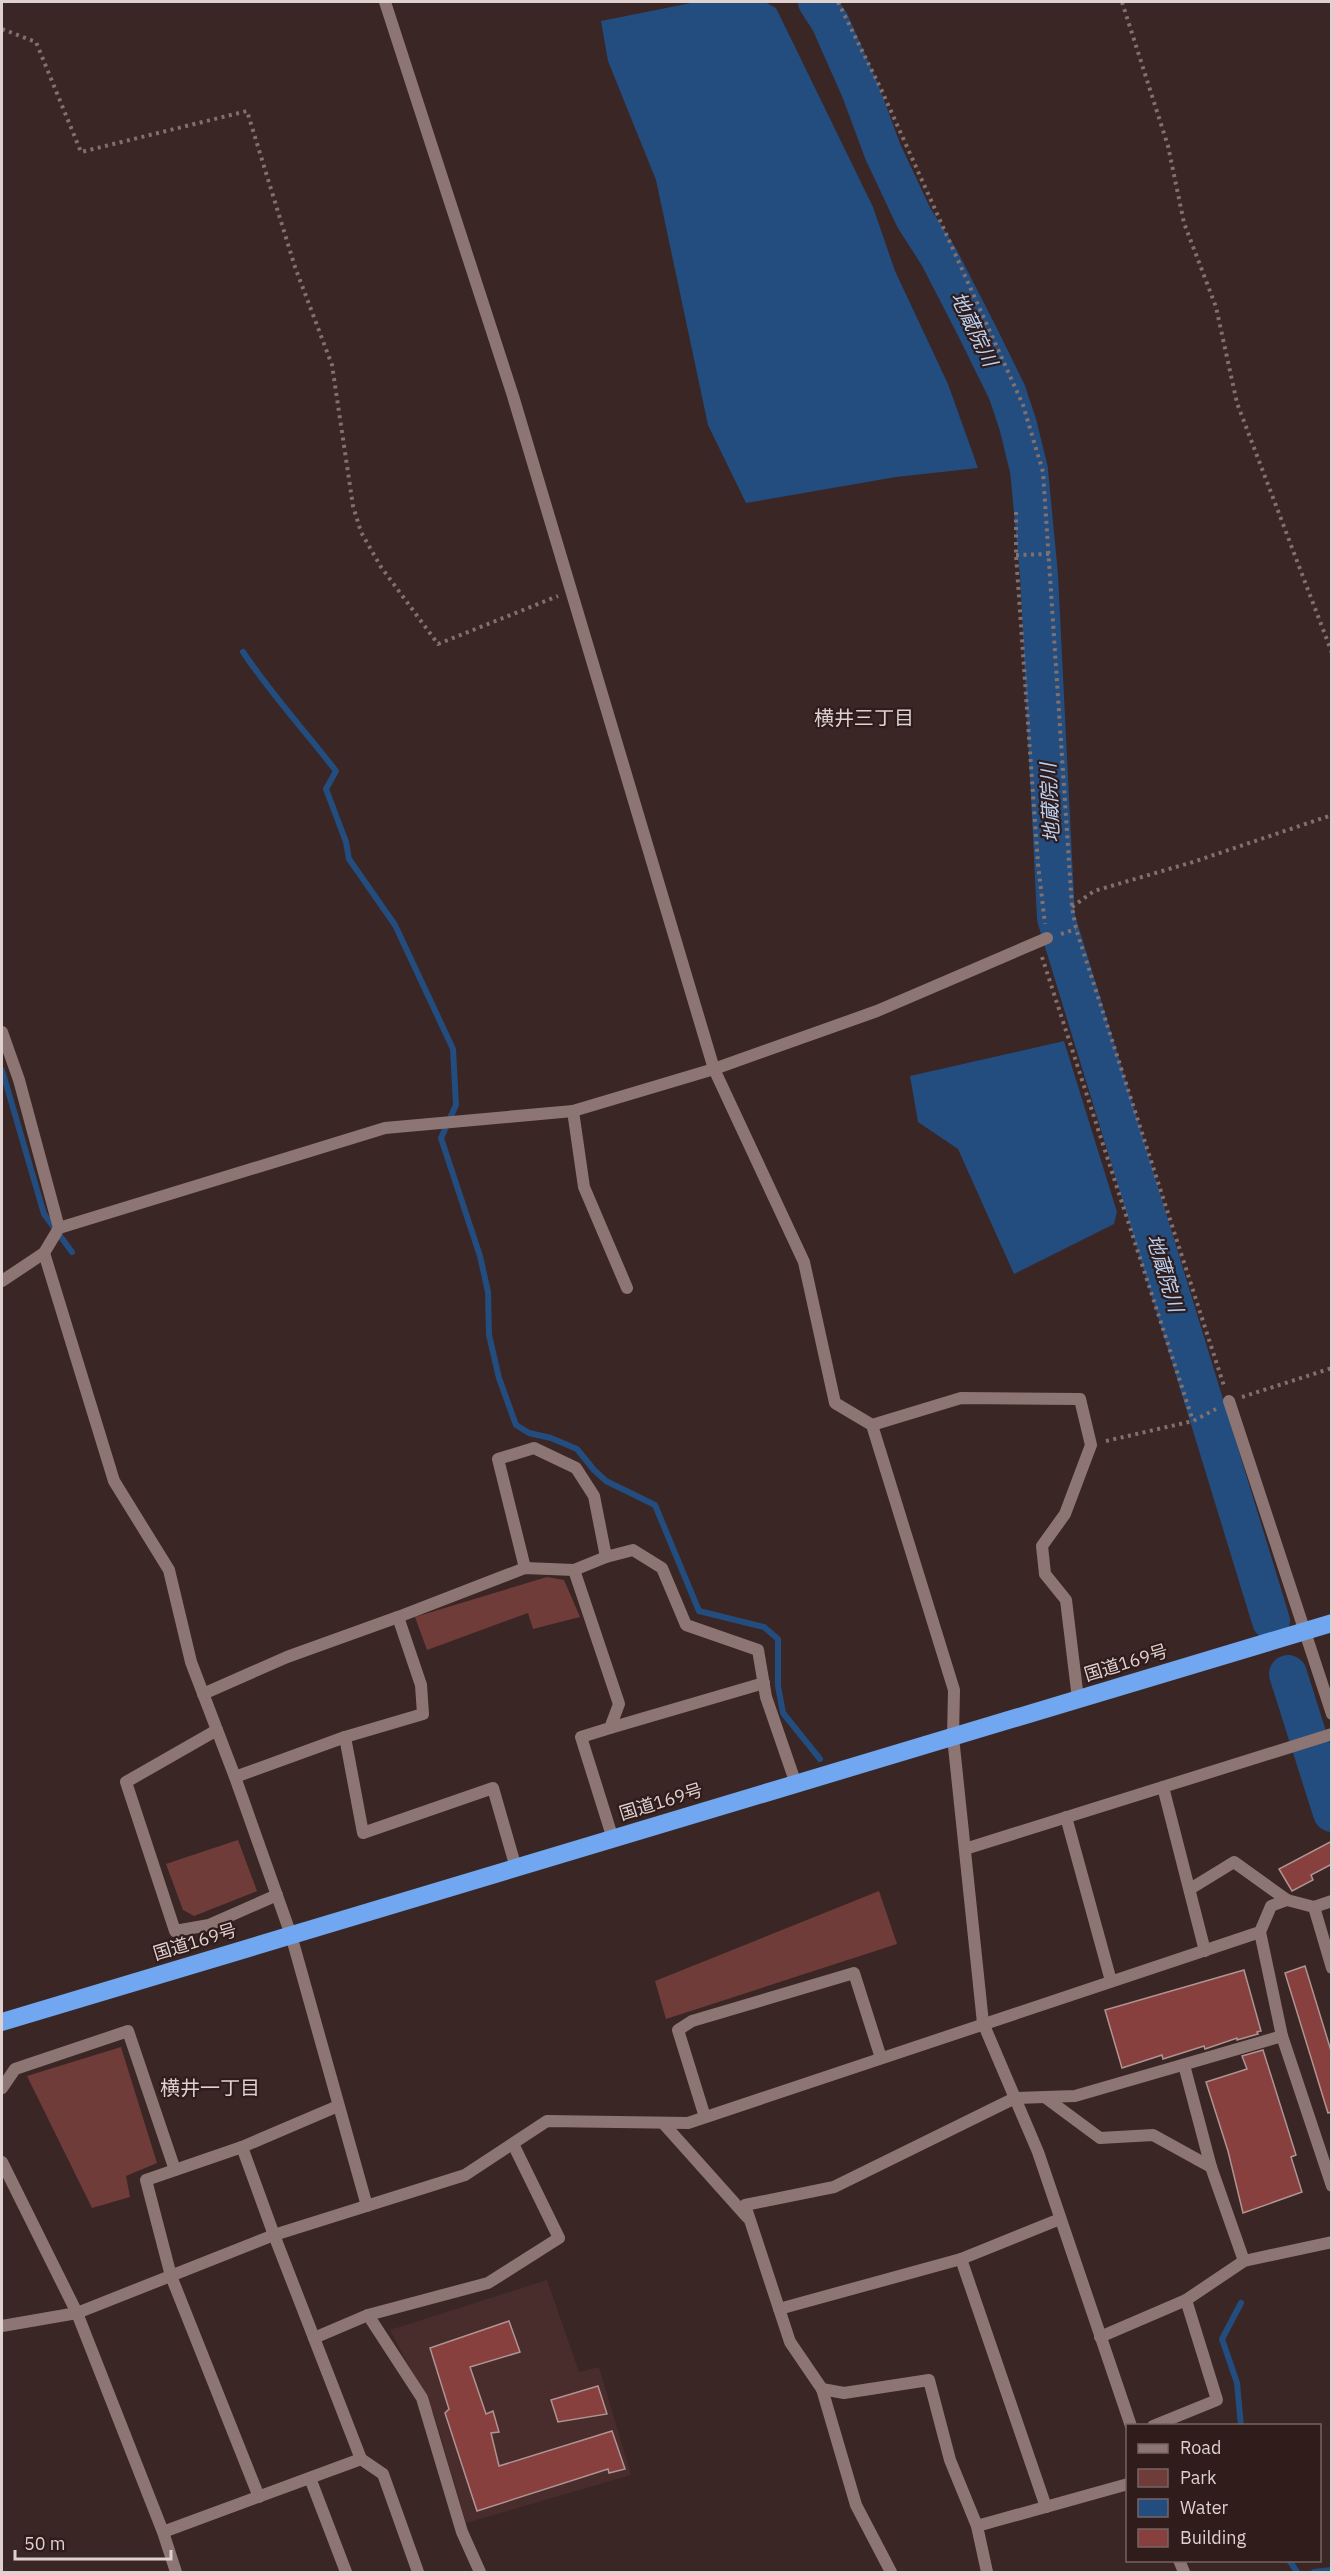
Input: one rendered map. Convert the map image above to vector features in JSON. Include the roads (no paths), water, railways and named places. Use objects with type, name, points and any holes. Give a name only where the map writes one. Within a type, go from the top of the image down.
[{"type":"highway","name":"国道169号","points":[[2,2022],[1332,1623]]},
{"type":"street","points":[[385,2],[513,396],[714,1069],[804,1262],[835,1403],[872,1425],[954,1690],[953,1737],[983,2023],[1038,2152],[1130,2424]]},
{"type":"street","points":[[2,1281],[44,1253],[60,1228],[385,1128],[573,1111],[714,1069],[877,1011],[1042,940]]},
{"type":"street","points":[[2,1032],[19,1080],[60,1228]]},
{"type":"street","points":[[573,1111],[584,1187],[627,1288]]},
{"type":"street","points":[[44,1253],[114,1480],[170,1570],[191,1662],[218,1730],[291,1935],[367,2206]]},
{"type":"street","points":[[872,1425],[961,1398],[1080,1399],[1090,1445],[1065,1514],[1042,1546],[1045,1574],[1066,1600],[1078,1700]]},
{"type":"street","points":[[1229,1401],[1304,1631],[1329,1699],[1332,1714]]},
{"type":"street","points":[[525,1568],[498,1458],[534,1448],[576,1468],[594,1496],[606,1557]]},
{"type":"street","points":[[203,1694],[287,1657],[525,1568],[574,1570],[606,1557],[633,1550],[662,1568],[686,1625],[758,1650],[766,1698],[796,1784]]},
{"type":"street","points":[[574,1570],[619,1704],[610,1728]]},
{"type":"street","points":[[235,1777],[345,1737],[423,1714],[421,1685],[398,1617]]},
{"type":"street","points":[[613,1839],[581,1737],[764,1683]]},
{"type":"street","points":[[218,1730],[126,1782],[175,1931],[209,1925],[277,1895]]},
{"type":"street","points":[[964,1850],[1332,1734]]},
{"type":"street","points":[[345,1737],[363,1833],[493,1788],[516,1868]]},
{"type":"street","points":[[1163,1787],[1205,1951]]},
{"type":"street","points":[[1066,1817],[1111,1982]]},
{"type":"street","points":[[1190,1889],[1234,1862],[1287,1900],[1314,1907],[1332,1901]]},
{"type":"street","points":[[1287,1900],[1271,1906],[1260,1932],[1282,2036],[1327,2159],[1332,2186]]},
{"type":"street","points":[[1314,1907],[1332,1968]]},
{"type":"street","points":[[2,2326],[77,2313],[273,2235],[465,2175],[547,2121],[688,2123],[1260,1932]]},
{"type":"street","points":[[705,2117],[678,2030],[692,2021],[854,1973],[881,2058]]},
{"type":"street","points":[[2,2088],[15,2069],[128,2031],[175,2170]]},
{"type":"street","points":[[891,2572],[856,2505],[822,2389],[790,2342],[745,2205],[834,2187],[1015,2098],[1075,2096],[1282,2036]]},
{"type":"street","points":[[1184,2065],[1211,2167],[1244,2261]]},
{"type":"street","points":[[1046,2098],[1100,2138],[1153,2135],[1211,2167]]},
{"type":"street","points":[[259,2496],[171,2276],[147,2180],[242,2147],[338,2106]]},
{"type":"street","points":[[663,2123],[750,2220]]},
{"type":"street","points":[[314,2338],[368,2316],[488,2283],[559,2238],[513,2144]]},
{"type":"street","points":[[242,2147],[273,2235],[361,2459],[383,2474],[418,2572]]},
{"type":"street","points":[[2,2162],[77,2313],[163,2532],[176,2572]]},
{"type":"street","points":[[779,2309],[961,2259],[1060,2219]]},
{"type":"street","points":[[1100,2337],[1186,2300],[1244,2261],[1332,2242]]},
{"type":"street","points":[[961,2259],[1046,2507]]},
{"type":"street","points":[[1158,2424],[1217,2400],[1186,2300]]},
{"type":"street","points":[[368,2316],[422,2398],[462,2532],[480,2572]]},
{"type":"street","points":[[822,2389],[844,2393],[929,2380],[950,2460],[977,2526],[987,2572]]},
{"type":"street","points":[[163,2532],[361,2459]]},
{"type":"street","points":[[310,2478],[346,2572]]},
{"type":"street","points":[[977,2526],[1126,2485]]},
{"type":"water","points":[[696,2],[765,2],[776,8],[873,207],[895,271],[948,384],[978,468],[896,477],[746,503],[708,425],[656,180],[608,61],[601,21]]},
{"type":"water","points":[[1064,1041],[1117,1212],[1114,1224],[1014,1274],[958,1149],[918,1122],[910,1076]]},
{"type":"waterway","name":"地蔵院川","points":[[817,2],[830,22],[860,90],[883,152],[914,218],[939,257],[978,333],[1007,392],[1018,425],[1029,470],[1039,575],[1056,918],[1271,1621]]},
{"type":"waterway","points":[[243,652],[336,771],[326,789],[346,842],[349,859],[395,925],[453,1049],[456,1105],[441,1138],[480,1256],[488,1292],[489,1335],[499,1378],[516,1425],[529,1433],[551,1438],[577,1449],[606,1481],[655,1505],[699,1611],[764,1627],[778,1639],[778,1686],[783,1713],[820,1759]]},
{"type":"waterway","points":[[2,1070],[44,1214],[72,1252]]},
{"type":"waterway","name":"地蔵院川","points":[[1288,1674],[1332,1813]]},
{"type":"waterway","points":[[1241,2303],[1222,2339],[1237,2383],[1241,2424]]},
{"type":"waterway","points":[[1290,2562],[1297,2572]]},
{"type":"waterway","points":[[1314,2572],[1332,2570]]},
{"type":"district","name":"横井三丁目","points":[[864,718]]},
{"type":"district","name":"横井一丁目","points":[[210,2088]]}]
